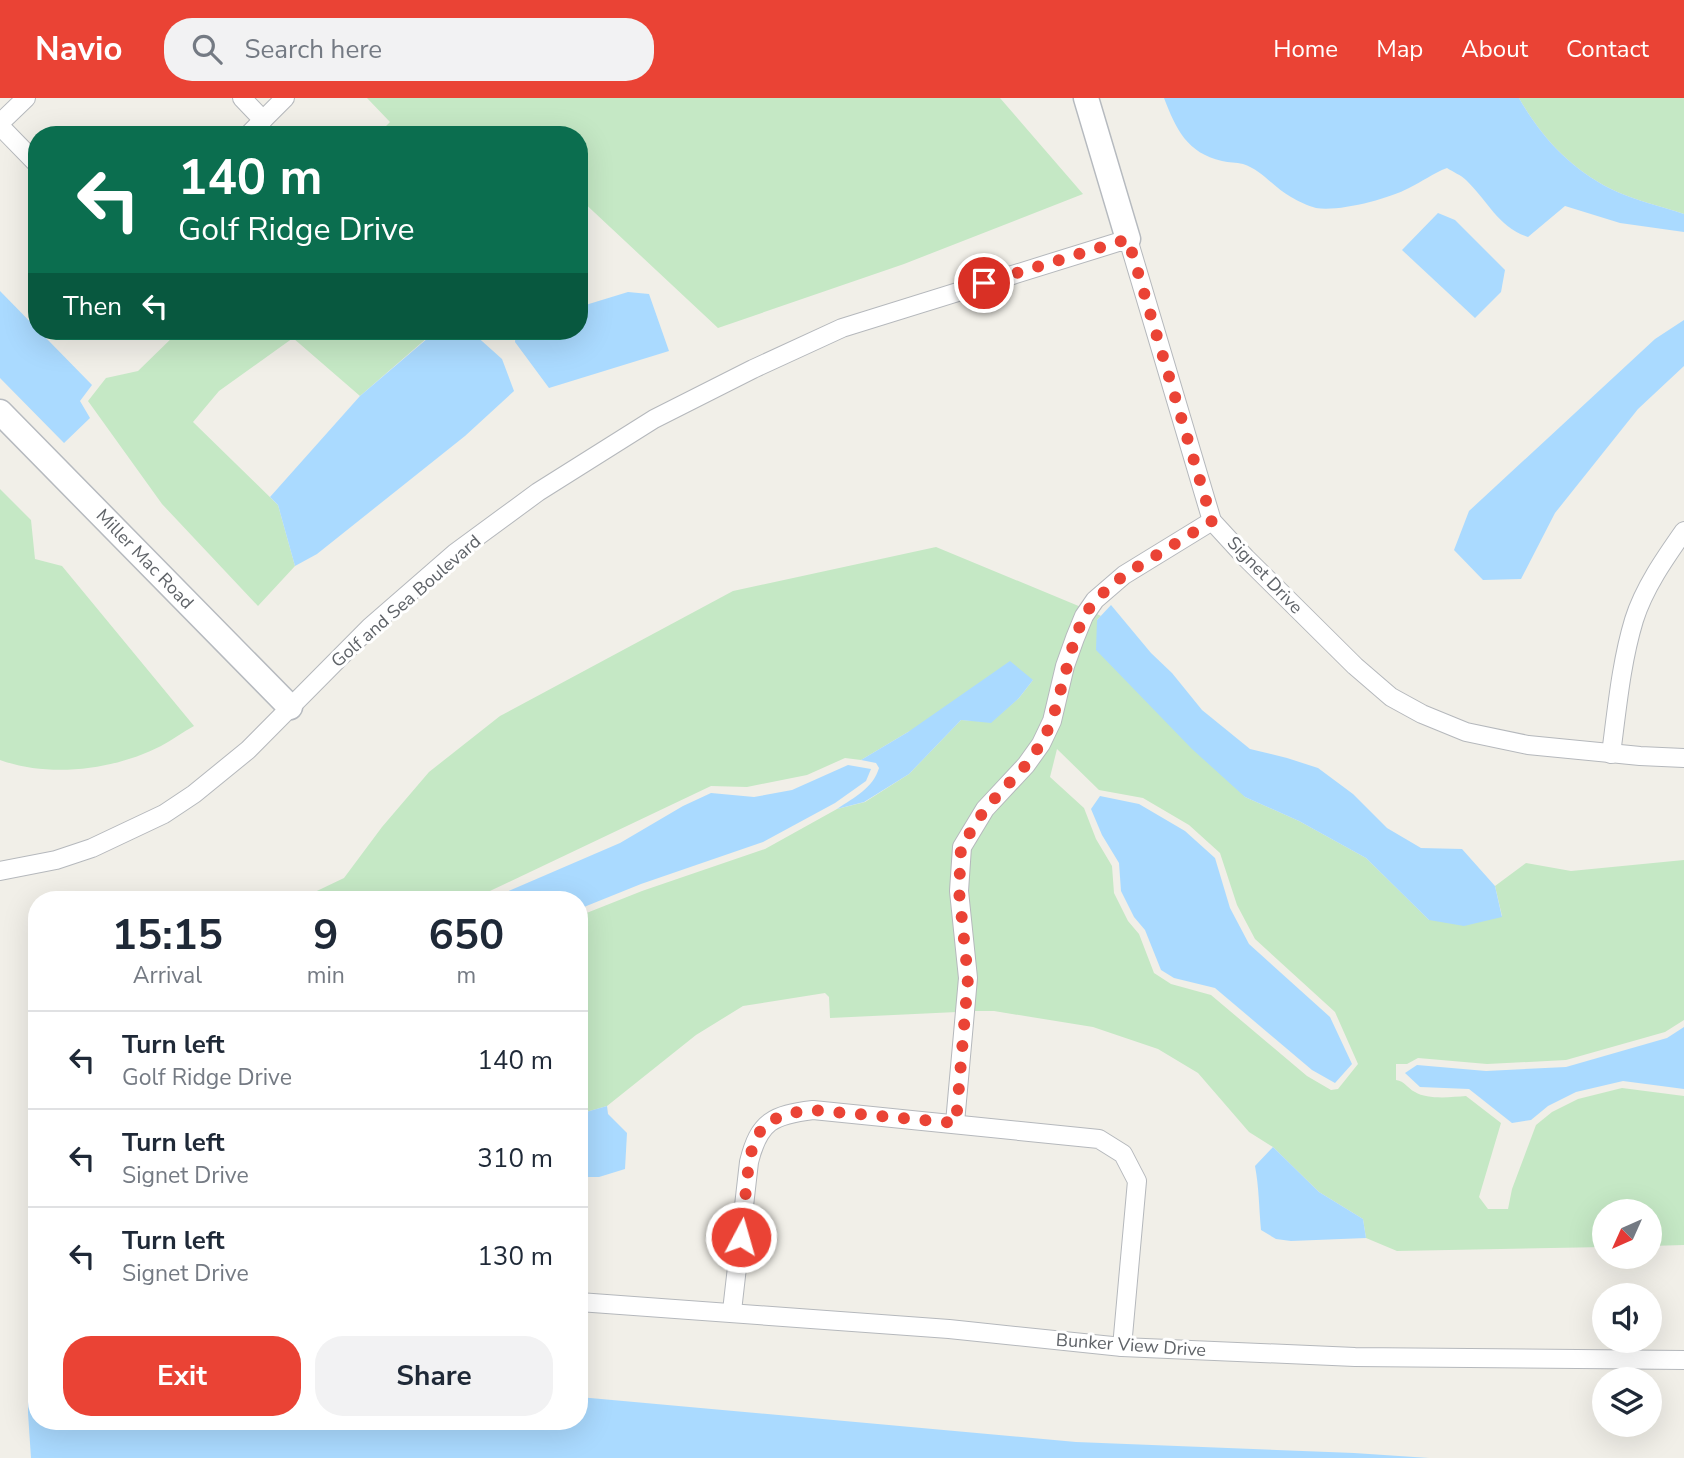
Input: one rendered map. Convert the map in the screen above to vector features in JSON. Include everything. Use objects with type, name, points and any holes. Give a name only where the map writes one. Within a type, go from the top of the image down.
[{"type":"street","points":[[26,98],[0,125],[28,155]]},
{"type":"street","points":[[242,98],[263,120]]},
{"type":"street","points":[[257,126],[285,98]]},
{"type":"street","points":[[1086,98],[1128,239]]},
{"type":"street","name":"Golf and Sea Boulevard","points":[[0,872],[56,860],[92,848],[164,814],[221,774],[370,627],[454,553],[538,492],[653,419],[842,328],[1128,239]]},
{"type":"street","name":"Signet Drive","points":[[1128,239],[1212,521],[1355,666],[1391,696],[1422,714],[1466,732],[1528,745],[1684,758]]},
{"type":"street","name":"Miller Mac Road","points":[[0,412],[290,707]]},
{"type":"street","points":[[956,1123],[968,978],[959,891],[961,847],[985,809],[1026,765],[1041,744],[1052,721],[1075,638],[1084,616],[1095,600],[1124,575],[1212,521]]},
{"type":"street","points":[[1611,754],[1623,668],[1635,618],[1658,569],[1684,531]]},
{"type":"street","points":[[732,1311],[749,1162],[754,1141],[765,1124],[785,1114],[813,1110],[956,1123],[1099,1139],[1123,1154],[1137,1181],[1122,1347]]},
{"type":"street","name":"Bunker View Drive","points":[[588,1303],[949,1329],[1122,1347],[1355,1357],[1684,1360]]},
{"type":"green space","points":[[367,98],[1000,98],[1083,194],[904,264],[718,328],[588,206],[588,126],[386,126],[390,122]]},
{"type":"green space","points":[[1519,98],[1684,98],[1684,214],[1620,193],[1583,172],[1547,139]]},
{"type":"green space","points":[[170,340],[290,340],[219,391],[193,422],[278,505],[295,566],[258,606],[162,504],[88,401],[106,378],[138,371]]},
{"type":"green space","points":[[295,340],[425,340],[360,396]]},
{"type":"green space","points":[[0,489],[31,520],[35,559],[62,566],[194,726],[143,754],[103,766],[40,769],[0,760]]},
{"type":"green space","points":[[936,547],[1081,607],[1035,740],[955,843],[960,979],[957,1012],[830,1018],[829,997],[825,993],[743,1006],[696,1035],[607,1106],[588,1111],[588,912],[765,849],[837,809],[865,802],[909,774],[961,720],[991,722],[1019,698],[1033,680],[908,732],[861,760],[845,758],[807,775],[747,787],[711,786],[490,891],[317,891],[344,878],[382,827],[429,772],[500,716],[733,591]]},
{"type":"green space","points":[[1095,613],[1101,616],[1097,620],[1245,797],[1299,821],[1366,858],[1429,920],[1502,916],[1495,886],[1526,863],[1571,871],[1684,860],[1684,1020],[1665,1032],[1566,1060],[1487,1064],[1418,1058],[1407,1064],[1396,1064],[1396,1080],[1420,1095],[1466,1096],[1501,1123],[1479,1197],[1488,1209],[1508,1209],[1512,1189],[1536,1125],[1552,1112],[1578,1099],[1622,1088],[1684,1096],[1684,1245],[1662,1246],[1662,1199],[1592,1199],[1592,1247],[1397,1251],[1366,1238],[1363,1219],[1319,1192],[1273,1147],[1249,1132],[1198,1073],[1158,1049],[1093,1027],[994,1011],[973,1011],[967,890],[970,849],[991,813],[1032,770]],"holes":[[[1057,749],[1099,790],[1143,798],[1189,825],[1220,853],[1237,905],[1255,939],[1335,1012],[1358,1064],[1338,1089],[1331,1090],[1307,1076],[1211,995],[1171,984],[1154,973],[1139,934],[1128,921],[1114,893],[1112,866],[1096,839],[1084,808],[1050,777]]]},
{"type":"water","points":[[1164,98],[1519,98],[1547,139],[1570,162],[1611,189],[1684,214],[1684,232],[1620,223],[1565,206],[1528,237],[1509,227],[1466,180],[1447,168],[1414,186],[1376,200],[1337,208],[1316,208],[1285,193],[1250,167],[1210,157],[1191,146],[1178,129]]},
{"type":"water","points":[[1438,213],[1455,220],[1505,270],[1501,292],[1475,318],[1402,250]]},
{"type":"water","points":[[0,291],[28,320],[28,340],[48,340],[92,385],[80,401],[90,418],[64,443],[0,378]]},
{"type":"water","points":[[628,292],[649,294],[669,351],[549,388],[515,340],[588,340],[588,304]]},
{"type":"water","points":[[1684,320],[1684,366],[1638,409],[1555,513],[1521,579],[1483,580],[1454,550],[1469,511],[1655,339]]},
{"type":"water","points":[[426,340],[481,340],[502,359],[514,391],[465,436],[317,554],[295,566],[278,505],[270,497],[360,396]]},
{"type":"water","points":[[1111,605],[1202,710],[1250,749],[1318,768],[1353,794],[1387,828],[1421,848],[1462,849],[1495,886],[1502,917],[1464,926],[1429,920],[1366,858],[1299,821],[1245,797],[1192,749],[1096,650],[1097,620]]},
{"type":"water","points":[[1010,661],[1033,680],[1019,698],[991,723],[961,720],[909,774],[864,802],[837,809],[862,792],[876,775],[879,768],[876,763],[861,760],[908,732]]},
{"type":"water","points":[[848,765],[871,769],[866,781],[835,803],[763,842],[588,905],[588,891],[509,891],[620,843],[711,793],[754,797],[792,790]]},
{"type":"water","points":[[1100,796],[1139,804],[1185,831],[1215,858],[1230,908],[1249,944],[1330,1017],[1352,1064],[1335,1083],[1312,1070],[1215,988],[1174,978],[1161,970],[1145,930],[1134,917],[1121,891],[1119,863],[1102,835],[1091,809]]},
{"type":"water","points":[[1684,1027],[1684,1089],[1623,1081],[1576,1092],[1548,1106],[1531,1120],[1512,1123],[1469,1089],[1420,1087],[1405,1073],[1417,1065],[1486,1071],[1566,1067],[1667,1038]]},
{"type":"water","points":[[607,1106],[608,1114],[627,1133],[625,1169],[599,1177],[588,1177],[588,1111]]},
{"type":"water","points":[[1273,1147],[1319,1192],[1363,1219],[1366,1238],[1291,1241],[1276,1239],[1261,1230],[1255,1166]]},
{"type":"water","points":[[588,1398],[1076,1442],[1429,1458],[31,1458],[29,1430],[588,1430]]},
{"type":"route","points":[[741,1237],[749,1162],[754,1141],[765,1124],[785,1114],[813,1110],[956,1123],[968,978],[959,891],[961,847],[985,809],[1026,765],[1041,744],[1052,721],[1065,666],[1075,638],[1084,616],[1095,600],[1124,575],[1212,521],[1128,239],[984,283]]}]
